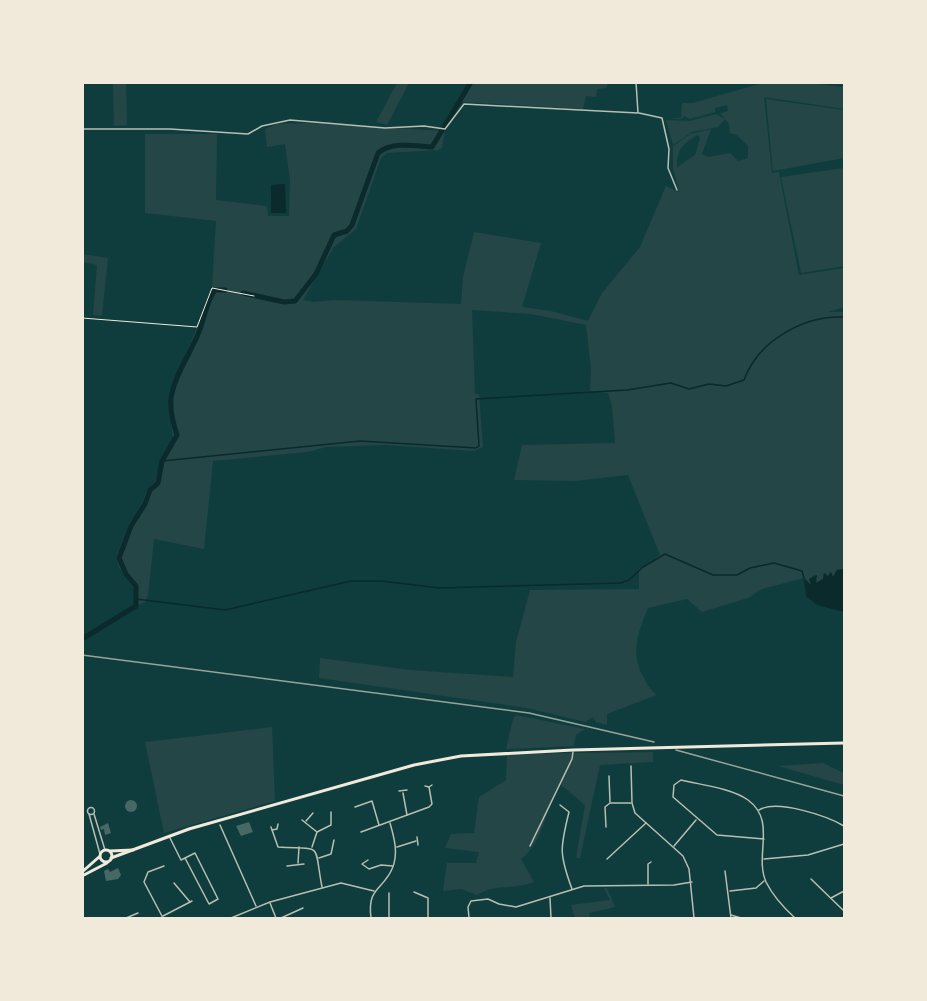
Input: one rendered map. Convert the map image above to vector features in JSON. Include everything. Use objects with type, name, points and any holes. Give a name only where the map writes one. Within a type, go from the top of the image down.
[{"type":"main road","points":[[100,855],[103,862],[169,836],[423,763],[496,753],[844,742]]},
{"type":"main road","points":[[82,874],[107,851],[137,850]]},
{"type":"main road","points":[[107,851],[110,860]]},
{"type":"main road","points":[[82,874],[110,860]]},
{"type":"street","points":[[636,82],[638,113]]},
{"type":"street","points":[[82,129],[170,129],[248,134],[262,126],[290,120],[385,128],[424,126],[445,129],[464,104],[638,113],[662,118],[669,149],[668,168],[677,190]]},
{"type":"street","points":[[530,846],[572,759],[573,750]]},
{"type":"street","points":[[631,766],[632,803],[635,813],[683,856],[692,882],[694,918]]},
{"type":"street","points":[[606,827],[605,807],[610,802],[609,776]]},
{"type":"street","points":[[764,839],[717,835],[673,797],[674,785],[681,780],[741,795],[758,810],[764,823],[765,880],[778,901],[795,918]]},
{"type":"street","points":[[425,786],[432,785]]},
{"type":"street","points":[[429,787],[432,804]]},
{"type":"street","points":[[406,790],[403,793],[404,807],[408,816]]},
{"type":"street","points":[[399,791],[403,793]]},
{"type":"street","points":[[357,800],[359,805]]},
{"type":"street","points":[[355,807],[369,801],[374,803],[379,826]]},
{"type":"street","points":[[610,802],[632,803]]},
{"type":"street","points":[[360,832],[408,816],[432,804],[437,805]]},
{"type":"street","points":[[758,810],[773,804],[833,819],[844,826]]},
{"type":"street","points":[[560,805],[569,812],[562,842],[561,860],[572,889]]},
{"type":"street","points":[[100,855],[88,810],[91,808],[94,810],[107,851]]},
{"type":"street","points":[[322,888],[318,858],[312,847],[317,832],[331,825],[331,812]]},
{"type":"street","points":[[306,822],[313,813]]},
{"type":"street","points":[[89,814],[94,814]]},
{"type":"street","points":[[674,847],[697,819]]},
{"type":"street","points":[[302,820],[317,832]]},
{"type":"street","points":[[371,918],[374,891],[393,866],[396,847],[390,823]]},
{"type":"street","points":[[278,824],[277,829],[272,829],[278,847]]},
{"type":"street","points":[[608,859],[646,824]]},
{"type":"street","points":[[220,825],[257,907]]},
{"type":"street","points":[[169,836],[181,860],[185,858],[195,853],[218,899],[209,904],[185,858]]},
{"type":"street","points":[[417,837],[418,845]]},
{"type":"street","points":[[327,843],[334,840]]},
{"type":"street","points":[[396,847],[416,841]]},
{"type":"street","points":[[318,858],[331,854],[331,843]]},
{"type":"street","points":[[764,859],[808,855],[844,844]]},
{"type":"street","points":[[274,849],[312,847]]},
{"type":"street","points":[[298,864],[299,848]]},
{"type":"street","points":[[368,860],[362,863],[368,868],[381,865],[393,866]]},
{"type":"street","points":[[648,863],[648,885]]},
{"type":"street","points":[[286,866],[304,864]]},
{"type":"street","points":[[164,866],[148,872],[144,880],[162,918],[191,902],[174,883]]},
{"type":"street","points":[[725,871],[731,918]]},
{"type":"street","points":[[811,879],[844,911]]},
{"type":"street","points":[[729,891],[756,888],[765,880]]},
{"type":"street","points":[[469,918],[468,907],[471,901],[479,898],[516,907],[592,885],[692,882]]},
{"type":"street","points":[[231,918],[257,907],[344,883],[374,891]]},
{"type":"street","points":[[831,898],[844,891]]},
{"type":"street","points":[[414,892],[428,898],[428,918]]},
{"type":"street","points":[[389,893],[389,918]]},
{"type":"street","points":[[550,897],[551,918]]},
{"type":"street","points":[[270,903],[276,918]]},
{"type":"street","points":[[281,918],[303,908]]},
{"type":"street","points":[[126,918],[138,913]]},
{"type":"street","points":[[243,913],[246,918]]},
{"type":"street","points":[[730,915],[741,918]]},
{"type":"path","points":[[82,318],[197,327],[212,288],[254,296]]},
{"type":"shaded area","points":[[113,83],[126,83],[127,125],[114,126]]},
{"type":"shaded area","points":[[397,83],[409,83],[387,125],[376,122]]},
{"type":"shaded area","points":[[473,83],[608,83],[606,88],[597,89],[596,97],[586,96],[583,109],[461,102]]},
{"type":"shaded area","points":[[762,83],[813,83],[842,87],[844,83],[844,109],[764,97],[772,173],[779,172],[799,275],[844,268],[844,307],[828,312],[844,312],[844,569],[837,570],[833,577],[831,573],[828,576],[824,573],[823,579],[816,583],[816,575],[812,576],[811,585],[804,578],[762,589],[748,598],[702,612],[687,599],[648,608],[641,626],[636,651],[639,667],[646,682],[657,695],[607,714],[607,725],[596,722],[593,717],[585,722],[527,708],[319,678],[320,658],[410,670],[513,677],[516,642],[530,590],[639,589],[639,569],[660,555],[628,475],[575,481],[514,480],[522,445],[615,443],[612,406],[608,393],[590,391],[591,369],[586,325],[531,314],[472,310],[475,394],[479,394],[483,447],[474,451],[386,445],[326,447],[308,452],[213,461],[204,549],[154,539],[148,595],[145,602],[136,606],[134,588],[119,567],[116,557],[129,523],[140,510],[146,492],[155,481],[161,460],[173,439],[169,400],[212,288],[216,221],[145,213],[145,134],[217,134],[216,200],[267,206],[268,216],[289,216],[290,180],[285,144],[267,147],[265,129],[277,124],[307,123],[445,131],[442,148],[438,150],[387,153],[381,158],[356,229],[334,247],[303,300],[461,304],[463,277],[474,232],[541,243],[522,307],[551,311],[588,321],[602,293],[640,247],[666,186],[679,192],[673,168],[673,146],[690,134],[711,129],[702,154],[708,157],[730,153],[738,161],[748,158],[748,146],[737,135],[730,133],[729,124],[720,113],[728,111],[727,105],[715,108],[715,112],[690,119],[684,116],[682,119],[666,118],[681,118],[682,103],[693,103]],"holes":[[[698,135],[700,138],[695,155],[677,167],[682,147]]]},
{"type":"shaded area","points":[[766,99],[844,110],[844,158],[773,171]]},
{"type":"shaded area","points":[[716,114],[725,119],[718,127],[692,132],[673,145],[666,120],[689,121]]},
{"type":"shaded area","points":[[844,168],[844,266],[801,273],[781,177]]},
{"type":"shaded area","points":[[285,184],[286,213],[271,213],[271,185]]},
{"type":"shaded area","points":[[82,254],[108,258],[102,316],[93,315],[97,265],[83,262]]},
{"type":"shaded area","points":[[844,569],[844,612],[817,605],[806,596],[804,578],[811,585],[809,579],[817,575],[816,583],[823,579],[824,573],[828,576],[831,572],[833,577],[837,570]]},
{"type":"shaded area","points":[[516,715],[585,729],[576,735],[574,746],[506,749]]},
{"type":"shaded area","points":[[272,727],[275,801],[164,833],[145,742]]},
{"type":"shaded area","points":[[653,752],[653,762],[600,765],[580,858],[576,858],[585,805],[560,784],[535,843],[521,859],[534,882],[490,889],[477,895],[461,889],[443,891],[447,863],[476,863],[479,852],[445,848],[451,834],[474,833],[479,797],[506,780],[507,754]]},
{"type":"shaded area","points":[[823,763],[844,773],[844,785],[778,766]]},
{"type":"shaded area","points":[[604,888],[607,888],[615,907],[589,913],[590,918],[575,918],[571,905],[610,900]]},
{"type":"building","points":[[133,800],[136,801],[136,811],[129,812],[126,811],[125,804],[126,801]]},
{"type":"building","points":[[249,822],[253,832],[241,836],[236,826]]},
{"type":"building","points":[[108,823],[111,833],[105,835],[104,829],[101,830],[100,827]]},
{"type":"building","points":[[118,868],[121,875],[118,879],[106,881],[104,871],[108,869],[110,872]]},
{"type":"waterway","points":[[243,293],[284,302],[295,301],[316,274],[334,235],[347,231],[352,225],[378,153],[397,146],[432,147],[471,82]]},
{"type":"waterway","points":[[82,639],[136,606],[136,586],[126,574],[119,558],[131,526],[145,504],[150,490],[158,483],[162,461],[177,435],[171,403],[176,380],[197,338],[212,294],[215,290],[225,290]]},
{"type":"waterway","points":[[162,461],[360,441],[476,448],[479,446],[476,399],[627,390],[671,383],[689,389],[709,384],[726,386],[744,380],[760,353],[784,333],[813,321],[844,317]]},
{"type":"waterway","points":[[136,599],[225,610],[351,581],[381,581],[440,588],[621,583],[629,580],[643,567],[665,554],[713,575],[737,575],[750,568],[774,563],[802,571],[804,578]]},
{"type":"railway","points":[[82,655],[529,713],[654,742]]},
{"type":"railway","points":[[676,750],[844,796]]}]
